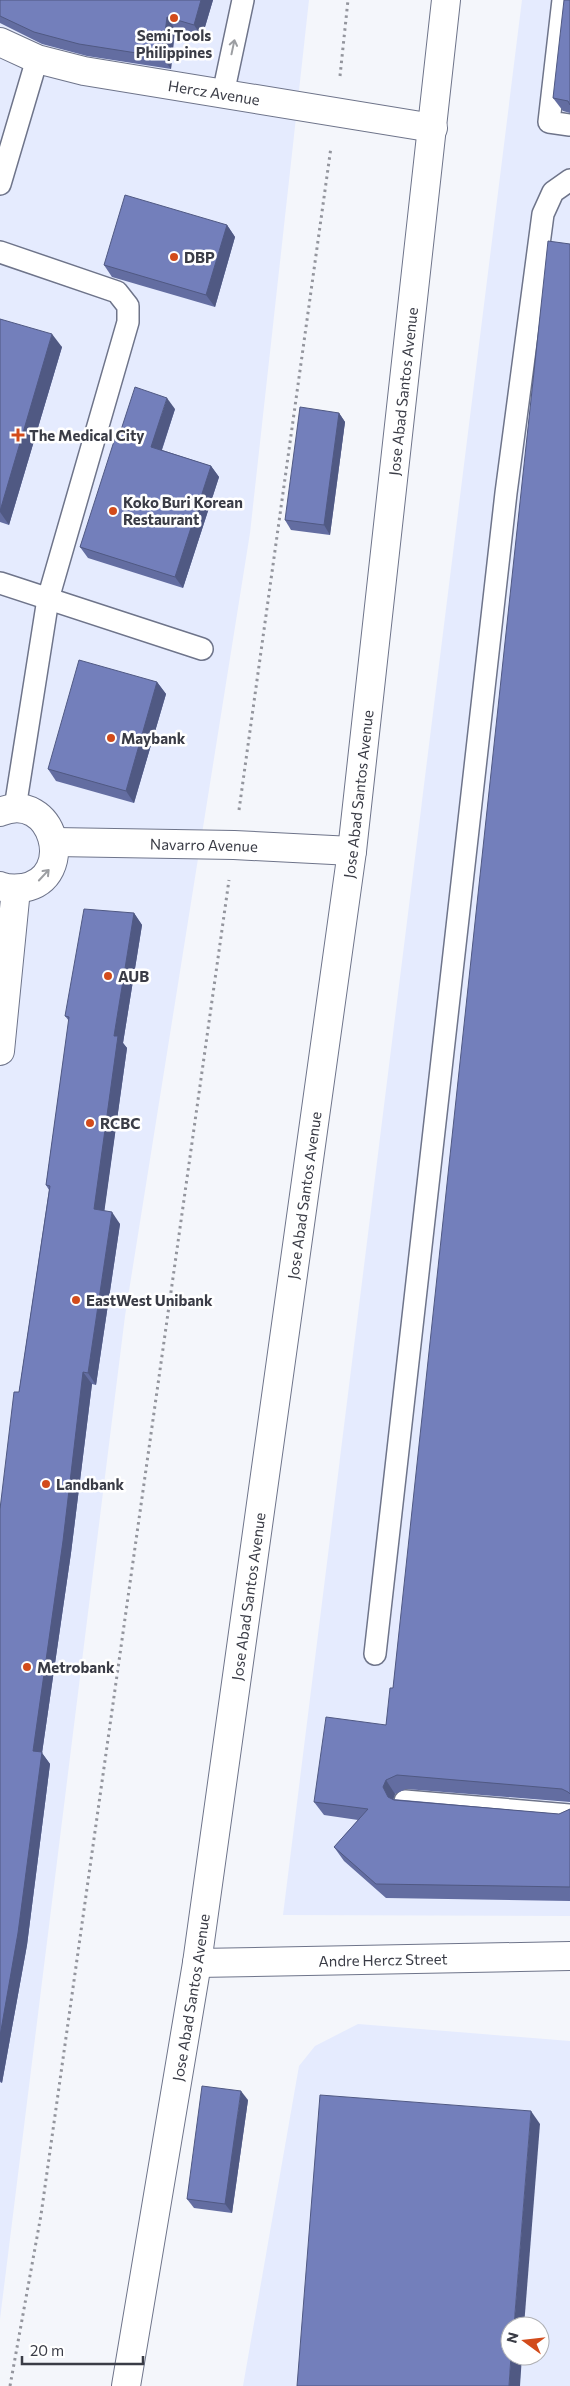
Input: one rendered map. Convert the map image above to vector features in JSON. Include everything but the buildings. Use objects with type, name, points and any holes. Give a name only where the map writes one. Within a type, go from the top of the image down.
[{"type":"main road","name":"Jose Abad Santos Avenue","points":[[126,2386],[198,1963],[352,851],[446,0]]},
{"type":"main road","name":"Hercz Avenue","points":[[0,42],[36,59],[84,71],[433,128]]},
{"type":"main road","points":[[0,1051],[8,887],[30,886],[41,879],[50,868],[55,842],[50,828],[41,818],[29,811],[8,810]]},
{"type":"main road","name":"Navarro Avenue","points":[[55,842],[234,845],[352,851]]},
{"type":"main road","name":"Andre Hercz Street","points":[[198,1963],[570,1956]]},
{"type":"lane","points":[[222,94],[243,0]]},
{"type":"lane","points":[[563,0],[549,122],[570,125]]},
{"type":"lane","points":[[0,184],[36,59]]},
{"type":"lane","points":[[375,1654],[506,494],[543,214],[552,192],[570,180]]},
{"type":"lane","points":[[0,252],[117,292],[128,306],[128,322],[48,598],[8,810]]},
{"type":"lane","points":[[0,583],[202,649]]},
{"type":"lane","points":[[405,1801],[570,1815]]},
{"type":"path","points":[[10,2386],[41,2215],[336,111],[348,0]]},
{"type":"shaded area","points":[[0,0],[309,0],[250,533],[125,1316],[0,2319]]},
{"type":"shaded area","points":[[522,0],[570,0],[570,1916],[283,1915]]},
{"type":"shaded area","points":[[358,2024],[570,2041],[570,2386],[243,2386],[299,2066],[315,2046]]},
{"type":"place","name":"Semi Tools Philippines","points":[[174,18]]},
{"type":"place","name":"DBP","points":[[174,257]]},
{"type":"place","name":"The Medical City","points":[[18,435]]},
{"type":"place","name":"Koko Buri Korean Restaurant","points":[[113,511]]},
{"type":"place","name":"Maybank","points":[[111,738]]},
{"type":"place","name":"AUB","points":[[108,976]]},
{"type":"place","name":"RCBC","points":[[90,1123]]},
{"type":"place","name":"EastWest Unibank","points":[[76,1300]]},
{"type":"place","name":"Landbank","points":[[46,1484]]},
{"type":"place","name":"Metrobank","points":[[27,1667]]}]
